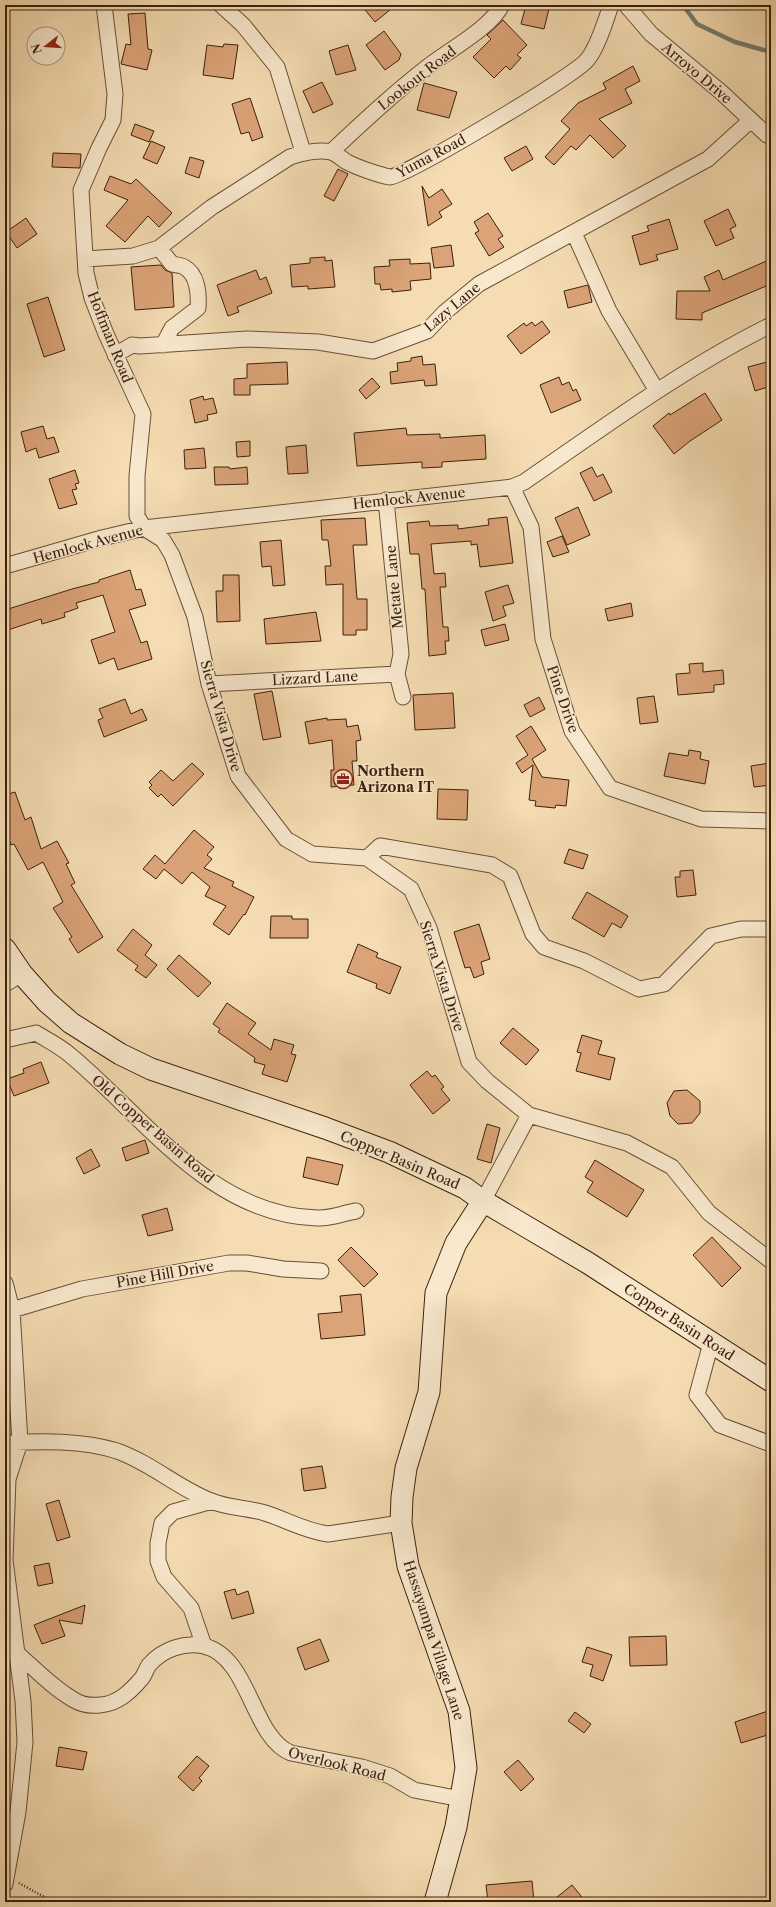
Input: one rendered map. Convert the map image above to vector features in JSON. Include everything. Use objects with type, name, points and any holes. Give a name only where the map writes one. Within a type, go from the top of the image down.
[{"type":"street","name":"Hoffman Road","points":[[104,5],[114,94],[113,120],[81,190],[85,259],[92,298],[115,355],[143,414],[137,476],[137,516],[144,528]]},
{"type":"street","points":[[221,5],[243,24],[277,67],[302,152]]},
{"type":"street","name":"Lookout Road","points":[[331,152],[368,117],[424,70],[468,38],[498,13],[502,5]]},
{"type":"street","name":"Yuma Road","points":[[331,152],[348,162],[391,177],[403,172],[460,142],[551,86],[587,61],[603,29],[611,5]]},
{"type":"street","name":"Arroyo Drive","points":[[626,5],[651,34],[721,92],[767,135],[771,136]]},
{"type":"street","name":"Lazy Lane","points":[[115,355],[132,345],[163,345],[247,339],[318,342],[373,351],[427,332],[445,312],[479,284],[708,159],[751,120]]},
{"type":"street","points":[[85,259],[132,256],[159,248],[212,206],[290,157],[302,152],[331,152]]},
{"type":"street","points":[[574,233],[608,311],[657,391]]},
{"type":"street","points":[[159,248],[172,264],[184,266],[191,272],[199,296],[198,308],[172,328],[163,345]]},
{"type":"street","name":"Hemlock Avenue","points":[[5,566],[102,538],[144,528],[512,487],[524,482],[657,391],[746,337],[771,325]]},
{"type":"street","name":"Pine Drive","points":[[512,487],[531,527],[543,639],[572,731],[610,788],[701,819],[771,821]]},
{"type":"street","name":"Metate Lane","points":[[386,500],[401,654],[397,674]]},
{"type":"street","name":"Sierra Vista Drive","points":[[144,528],[163,540],[172,556],[194,617],[209,684],[238,776],[286,839],[312,854],[367,858],[410,889],[429,928],[469,1062],[487,1081],[529,1115],[627,1143],[672,1167],[709,1213],[771,1261]]},
{"type":"street","points":[[397,674],[403,697]]},
{"type":"street","name":"Lizzard Lane","points":[[209,684],[397,674]]},
{"type":"street","points":[[367,858],[380,846],[492,865],[510,876],[533,934],[544,947],[584,961],[639,989],[664,984],[711,936],[741,929],[771,929]]},
{"type":"street","name":"Copper Basin Road","points":[[5,949],[22,974],[47,1002],[71,1023],[89,1036],[136,1063],[325,1128],[389,1152],[465,1188],[483,1201],[588,1262],[771,1381]]},
{"type":"street","points":[[5,984],[22,974]]},
{"type":"street","name":"Old Copper Basin Road","points":[[5,1040],[36,1033],[69,1054],[200,1174],[242,1200],[261,1208],[318,1218],[356,1211]]},
{"type":"street","name":"Hassayampa Village Lane","points":[[435,1902],[456,1827],[466,1768],[459,1711],[408,1566],[401,1524],[402,1497],[406,1468],[429,1392],[436,1293],[456,1243],[483,1201],[529,1115]]},
{"type":"street","name":"Pine Hill Drive","points":[[12,1310],[82,1289],[229,1264],[247,1263],[283,1269],[320,1271]]},
{"type":"street","points":[[5,1283],[12,1310],[20,1442],[8,1479],[5,1560],[24,1701],[25,1742],[18,1812],[6,1880]]},
{"type":"street","points":[[711,1343],[697,1395],[720,1425],[771,1444]]},
{"type":"street","points":[[5,1443],[40,1441],[92,1446],[117,1452],[146,1464],[212,1501],[265,1513],[304,1530],[328,1534],[401,1524]]},
{"type":"street","points":[[204,1646],[191,1608],[164,1578],[158,1561],[158,1542],[162,1523],[173,1512],[212,1501]]},
{"type":"street","name":"Overlook Road","points":[[18,1654],[75,1701],[90,1706],[108,1705],[124,1697],[142,1677],[148,1666],[168,1651],[179,1645],[204,1646],[216,1651],[237,1673],[271,1738],[281,1750],[362,1767],[390,1776],[414,1790],[461,1799]]},
{"type":"path","points":[[6,1880],[53,1902]]},
{"type":"building","points":[[361,5],[396,5],[375,22]]},
{"type":"building","points":[[526,5],[550,5],[544,29],[521,24]]},
{"type":"building","points":[[145,13],[148,49],[152,50],[147,70],[121,64],[126,44],[131,45],[128,14]]},
{"type":"building","points":[[503,20],[527,45],[517,55],[521,58],[510,70],[506,66],[494,78],[473,57],[491,39],[487,35]]},
{"type":"building","points":[[384,31],[401,54],[399,60],[385,70],[366,45]]},
{"type":"building","points":[[224,44],[238,45],[233,79],[203,75],[207,45],[223,47]]},
{"type":"building","points":[[348,45],[356,70],[336,75],[329,51]]},
{"type":"building","points":[[633,66],[640,81],[625,89],[632,103],[599,119],[626,146],[613,158],[590,135],[576,150],[571,146],[554,165],[545,157],[570,129],[561,121],[578,103],[606,89],[603,83]]},
{"type":"building","points":[[322,82],[333,104],[313,113],[303,91]]},
{"type":"building","points":[[424,83],[457,92],[449,118],[417,110]]},
{"type":"building","points":[[250,98],[263,137],[252,141],[249,132],[241,134],[232,104]]},
{"type":"building","points":[[135,124],[154,131],[149,142],[131,135]]},
{"type":"building","points":[[151,141],[165,147],[157,164],[143,158]]},
{"type":"building","points":[[526,146],[533,159],[512,171],[504,158]]},
{"type":"building","points":[[53,153],[81,154],[80,168],[52,167]]},
{"type":"building","points":[[190,157],[204,161],[199,178],[185,173]]},
{"type":"building","points":[[338,169],[348,174],[334,201],[324,196]]},
{"type":"building","points":[[110,176],[131,184],[136,179],[172,213],[159,227],[148,216],[125,242],[106,226],[128,200],[104,190]]},
{"type":"building","points":[[422,186],[429,198],[442,189],[452,204],[439,212],[442,217],[428,226]]},
{"type":"building","points":[[728,209],[736,226],[730,229],[734,238],[716,246],[704,221]]},
{"type":"building","points":[[488,213],[503,236],[498,239],[504,247],[489,256],[475,233],[479,231],[474,222]]},
{"type":"building","points":[[26,218],[37,234],[17,248],[6,232]]},
{"type":"building","points":[[669,219],[678,249],[656,255],[658,260],[640,265],[632,236],[649,231],[647,226]]},
{"type":"building","points":[[451,245],[454,266],[434,268],[431,248]]},
{"type":"building","points":[[325,257],[325,261],[332,260],[335,287],[308,289],[308,286],[292,287],[290,265],[310,263],[310,258]]},
{"type":"building","points":[[410,259],[410,264],[430,263],[431,279],[410,281],[411,290],[392,292],[392,289],[381,290],[380,284],[375,284],[374,267],[390,266],[389,260]]},
{"type":"building","points":[[771,259],[771,284],[702,313],[702,320],[676,319],[677,291],[710,291],[704,277],[719,270],[723,280]]},
{"type":"building","points":[[161,265],[165,270],[172,273],[174,307],[135,310],[131,267]]},
{"type":"building","points":[[256,270],[260,280],[266,277],[272,293],[237,307],[239,312],[228,316],[217,285]]},
{"type":"building","points":[[588,285],[592,302],[568,308],[564,291]]},
{"type":"building","points":[[48,297],[65,350],[44,357],[27,304]]},
{"type":"building","points":[[542,321],[550,332],[521,354],[507,336],[524,323],[526,326],[532,322],[535,326]]},
{"type":"building","points":[[422,356],[423,365],[435,364],[437,385],[425,386],[424,380],[391,384],[390,372],[398,371],[397,363],[411,361],[411,358]]},
{"type":"building","points":[[287,362],[288,384],[250,385],[250,395],[234,395],[234,379],[247,378],[247,364]]},
{"type":"building","points":[[767,362],[771,376],[771,386],[755,391],[748,367]]},
{"type":"building","points":[[559,377],[562,385],[569,382],[573,391],[576,389],[581,400],[551,413],[540,385]]},
{"type":"building","points":[[372,378],[380,387],[366,399],[359,390]]},
{"type":"building","points":[[705,393],[722,420],[690,441],[674,454],[653,426],[669,413],[670,415]]},
{"type":"building","points":[[203,396],[204,400],[213,398],[217,413],[207,415],[208,420],[195,423],[190,400]]},
{"type":"building","points":[[43,426],[47,439],[54,437],[59,452],[39,458],[36,448],[26,452],[21,432]]},
{"type":"building","points":[[406,428],[407,435],[440,434],[440,438],[485,435],[486,459],[442,462],[442,467],[422,468],[422,462],[357,466],[354,433]]},
{"type":"building","points":[[250,441],[250,456],[237,457],[236,442]]},
{"type":"building","points":[[306,445],[308,473],[288,474],[286,447]]},
{"type":"building","points":[[204,448],[206,468],[185,469],[184,450]]},
{"type":"building","points":[[214,467],[229,467],[230,469],[247,467],[248,484],[215,485]]},
{"type":"building","points":[[592,467],[597,477],[603,474],[612,492],[594,501],[580,473]]},
{"type":"building","points":[[75,470],[79,483],[75,484],[77,489],[72,490],[77,504],[59,509],[49,479]]},
{"type":"building","points":[[578,507],[590,535],[567,545],[555,518]]},
{"type":"building","points":[[507,517],[513,563],[480,567],[477,544],[471,545],[471,541],[431,544],[434,574],[445,573],[446,587],[440,587],[443,627],[448,627],[449,641],[445,641],[446,654],[429,656],[425,589],[422,589],[419,554],[410,554],[407,523],[429,521],[430,526],[458,525],[458,529],[489,525],[488,519]]},
{"type":"building","points":[[365,518],[367,545],[353,545],[357,599],[367,599],[367,630],[356,630],[356,635],[343,635],[343,584],[326,585],[325,566],[331,566],[328,540],[322,540],[321,520]]},
{"type":"building","points":[[562,536],[569,552],[553,557],[547,542]]},
{"type":"building","points":[[281,540],[285,585],[273,586],[271,566],[262,567],[260,542]]},
{"type":"building","points":[[130,570],[136,590],[141,589],[146,605],[129,610],[141,643],[147,641],[152,659],[118,670],[114,658],[99,664],[91,640],[115,632],[103,595],[76,603],[78,608],[64,613],[65,617],[42,624],[41,619],[5,631],[5,610],[99,582],[99,580]]},
{"type":"building","points":[[223,575],[239,575],[240,621],[217,622],[216,591],[223,591]]},
{"type":"building","points":[[508,585],[514,603],[503,606],[506,616],[493,621],[485,592]]},
{"type":"building","points":[[631,603],[633,616],[608,621],[605,609]]},
{"type":"building","points":[[316,612],[321,641],[266,644],[264,619]]},
{"type":"building","points":[[505,624],[509,640],[485,646],[481,630]]},
{"type":"building","points":[[703,663],[703,672],[723,670],[724,684],[714,685],[714,692],[678,695],[676,674],[690,673],[689,664]]},
{"type":"building","points":[[272,691],[281,737],[263,740],[254,694]]},
{"type":"building","points":[[453,693],[455,728],[415,730],[413,695]]},
{"type":"building","points":[[654,696],[658,722],[640,724],[637,698]]},
{"type":"building","points":[[539,697],[545,709],[530,717],[524,705]]},
{"type":"building","points":[[125,699],[131,714],[142,709],[147,720],[104,737],[98,720],[103,718],[99,709]]},
{"type":"building","points":[[327,718],[327,720],[346,719],[347,727],[358,725],[361,740],[356,741],[357,761],[352,761],[354,785],[331,787],[331,770],[334,770],[332,740],[309,744],[305,722]]},
{"type":"building","points":[[531,726],[546,750],[532,759],[542,777],[569,780],[566,806],[556,805],[555,808],[535,806],[536,801],[529,800],[533,765],[522,773],[516,763],[528,755],[516,736]]},
{"type":"building","points":[[689,750],[701,752],[700,759],[709,761],[705,784],[664,776],[669,753],[688,756]]},
{"type":"building","points":[[192,763],[204,774],[173,806],[161,794],[158,797],[149,788],[152,785],[149,782],[161,770],[173,781]]},
{"type":"building","points":[[770,763],[771,785],[754,787],[751,766]]},
{"type":"building","points":[[438,789],[468,790],[467,820],[437,819]]},
{"type":"building","points":[[15,792],[25,820],[31,817],[41,849],[57,841],[69,863],[66,864],[75,883],[71,885],[103,937],[78,953],[69,939],[72,937],[53,908],[63,902],[43,862],[28,870],[14,844],[11,845],[8,836],[5,837],[5,795]]},
{"type":"building","points":[[194,830],[214,847],[207,855],[212,859],[204,868],[234,882],[232,886],[254,897],[245,915],[244,914],[229,935],[213,924],[226,906],[205,896],[210,887],[192,872],[182,884],[164,869],[156,879],[143,869],[155,855],[165,864]]},
{"type":"building","points":[[569,849],[588,855],[583,869],[564,863]]},
{"type":"building","points":[[693,870],[696,895],[677,897],[675,877],[680,877],[680,871]]},
{"type":"building","points":[[587,892],[628,916],[621,928],[612,923],[604,937],[572,918]]},
{"type":"building","points":[[271,916],[292,916],[292,919],[308,919],[308,938],[270,938]]},
{"type":"building","points":[[479,924],[490,959],[481,962],[484,974],[474,978],[470,967],[465,968],[454,932]]},
{"type":"building","points":[[133,929],[152,945],[145,955],[157,965],[146,978],[135,970],[138,966],[117,950]]},
{"type":"building","points":[[358,944],[378,953],[376,957],[401,967],[390,994],[376,988],[377,984],[347,972]]},
{"type":"building","points":[[179,955],[211,983],[198,997],[167,969]]},
{"type":"building","points":[[227,1003],[256,1023],[248,1034],[271,1050],[274,1039],[294,1045],[291,1054],[296,1055],[287,1082],[262,1074],[265,1065],[254,1062],[255,1058],[218,1032],[220,1029],[213,1024]]},
{"type":"building","points":[[513,1028],[539,1050],[526,1065],[500,1043]]},
{"type":"building","points":[[582,1035],[602,1041],[598,1054],[615,1058],[610,1080],[576,1071],[581,1053],[577,1052]]},
{"type":"building","points":[[41,1062],[49,1083],[14,1096],[7,1079],[24,1073],[23,1069]]},
{"type":"building","points":[[427,1071],[432,1077],[435,1075],[444,1087],[441,1089],[450,1100],[433,1114],[410,1085]]},
{"type":"building","points":[[687,1090],[700,1101],[700,1113],[692,1123],[678,1124],[670,1116],[667,1103],[674,1091]]},
{"type":"building","points":[[487,1124],[500,1128],[491,1163],[477,1159]]},
{"type":"building","points":[[145,1140],[149,1153],[126,1161],[122,1148]]},
{"type":"building","points":[[91,1149],[100,1166],[84,1174],[76,1158]]},
{"type":"building","points":[[307,1157],[343,1165],[338,1185],[303,1177]]},
{"type":"building","points":[[595,1160],[644,1190],[627,1217],[587,1192],[593,1182],[585,1177]]},
{"type":"building","points":[[167,1208],[173,1230],[148,1236],[142,1215]]},
{"type":"building","points":[[712,1237],[741,1268],[722,1287],[693,1255]]},
{"type":"building","points":[[351,1247],[378,1274],[364,1287],[338,1260]]},
{"type":"building","points":[[361,1294],[365,1335],[321,1339],[318,1314],[342,1312],[340,1296]]},
{"type":"building","points":[[322,1466],[326,1488],[304,1491],[301,1469]]},
{"type":"building","points":[[59,1500],[70,1537],[57,1541],[46,1504]]},
{"type":"building","points":[[49,1563],[53,1583],[38,1586],[34,1566]]},
{"type":"building","points":[[235,1589],[237,1595],[248,1591],[254,1613],[232,1619],[224,1592]]},
{"type":"building","points":[[85,1605],[82,1624],[59,1620],[65,1636],[42,1644],[34,1625]]},
{"type":"building","points":[[666,1636],[667,1665],[630,1666],[629,1637]]},
{"type":"building","points":[[320,1639],[329,1661],[305,1670],[297,1648]]},
{"type":"building","points":[[587,1647],[612,1655],[603,1681],[590,1676],[593,1665],[582,1662]]},
{"type":"building","points":[[771,1710],[771,1734],[741,1743],[735,1722]]},
{"type":"building","points":[[575,1712],[591,1724],[584,1733],[568,1721]]},
{"type":"building","points":[[59,1747],[87,1752],[83,1770],[56,1766]]},
{"type":"building","points":[[197,1756],[209,1766],[199,1778],[202,1781],[193,1791],[178,1777]]},
{"type":"building","points":[[518,1760],[534,1779],[521,1791],[504,1772]]},
{"type":"building","points":[[532,1881],[534,1902],[488,1902],[486,1885]]},
{"type":"building","points":[[572,1885],[586,1902],[551,1902]]},
{"type":"waterway","points":[[683,5],[697,24],[735,42],[771,52]]},
{"type":"place","name":"Northern Arizona IT","points":[[343,779]]}]
